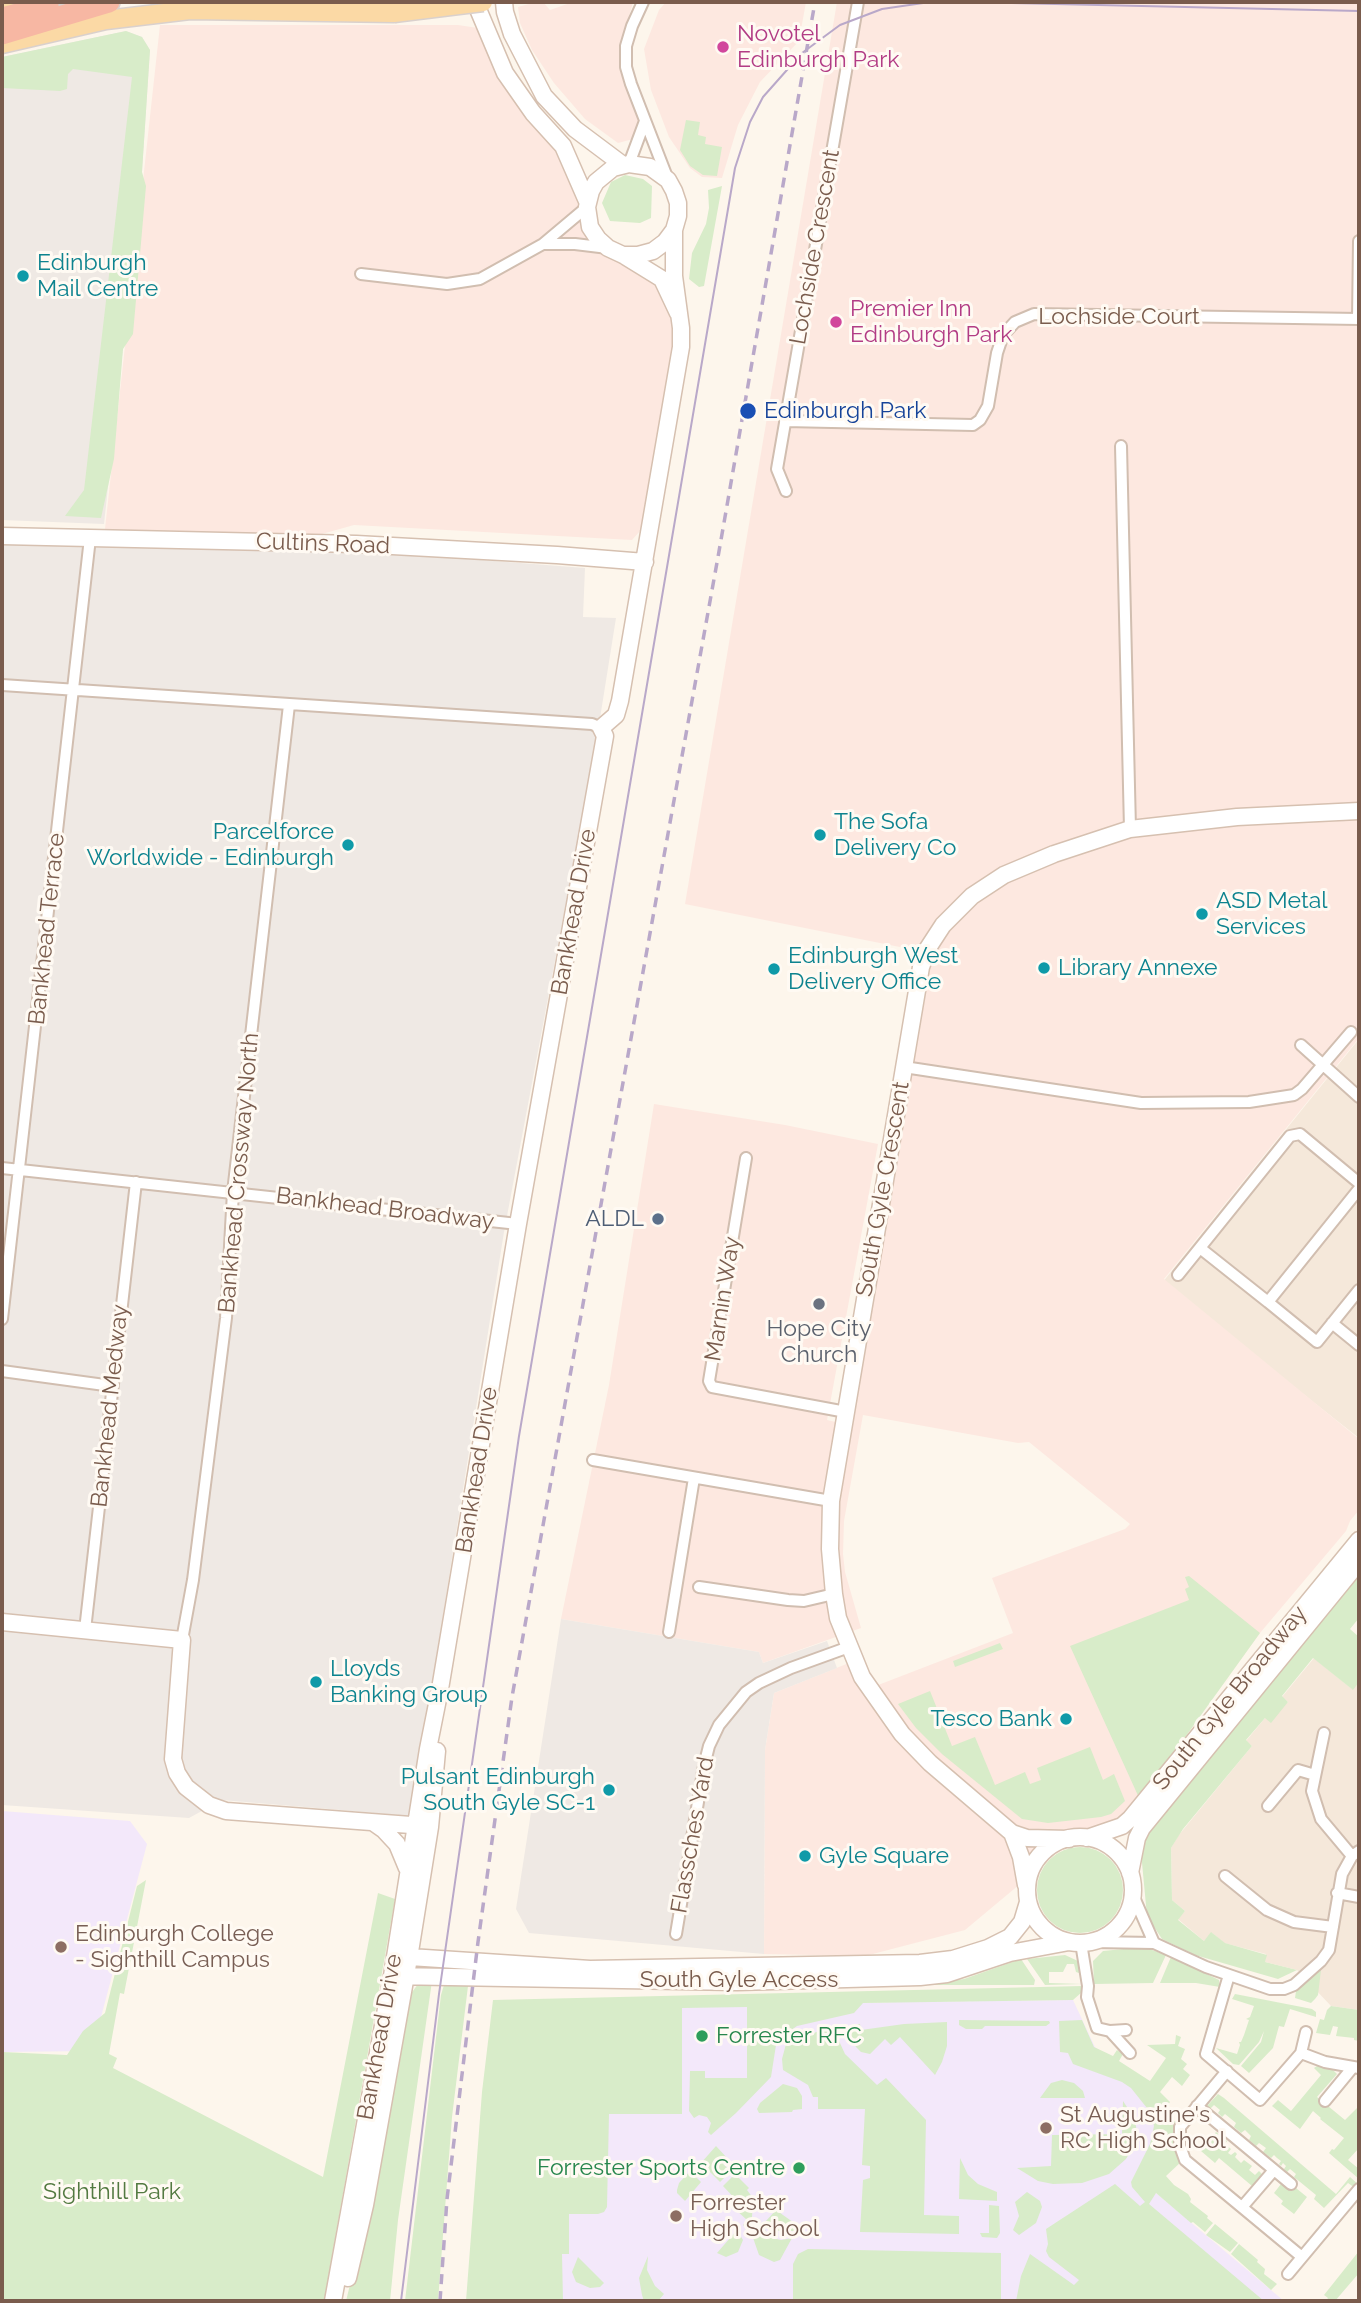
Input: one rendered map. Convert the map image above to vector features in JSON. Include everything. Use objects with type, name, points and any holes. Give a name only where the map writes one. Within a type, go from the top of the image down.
[{"type":"highway","points":[[2,18],[64,2]]},
{"type":"highway","points":[[2,34],[109,2]]},
{"type":"main road","points":[[2,44],[106,20],[190,10],[394,13],[483,2]]},
{"type":"street","points":[[87,8],[119,2]]},
{"type":"street","points":[[458,2],[470,15],[525,102],[563,146],[587,204],[590,227],[597,239],[662,279],[678,313]]},
{"type":"street","points":[[475,2],[499,61]]},
{"type":"street","points":[[504,2],[512,34],[544,96],[575,129],[626,164],[650,167],[668,180]]},
{"type":"street","points":[[2,685],[593,724],[601,728],[612,719],[618,709],[681,347],[674,276],[674,230],[678,203],[626,67],[626,46],[643,2]]},
{"type":"street","name":"Lochside Crescent","points":[[786,491],[777,469],[858,2]]},
{"type":"street","points":[[361,274],[459,284],[480,279],[543,244],[587,204],[596,182],[604,174],[626,164],[645,121]]},
{"type":"street","points":[[623,255],[653,251],[665,242],[674,230]]},
{"type":"street","points":[[1358,319],[1359,241]]},
{"type":"street","points":[[543,244],[608,248]]},
{"type":"street","name":"Lochside Court","points":[[785,421],[973,425],[980,420],[988,406],[997,353],[1003,335],[1015,322],[1034,314],[1358,319]]},
{"type":"street","points":[[1121,446],[1130,829]]},
{"type":"street","name":"Cultins Road","points":[[2,536],[356,544],[645,562]]},
{"type":"street","name":"Bankhead Terrace","points":[[2,1319],[90,538]]},
{"type":"street","name":"Bankhead Crossway North","points":[[182,1640],[193,1580],[226,1318],[233,1192],[289,705]]},
{"type":"street","name":"Bankhead Drive","points":[[343,2301],[365,2205],[440,1689],[518,1224],[605,736],[601,728]]},
{"type":"street","name":"South Gyle Crescent","points":[[1012,1833],[930,1763],[902,1734],[862,1677],[838,1618],[834,1594],[830,1549],[831,1501],[904,1067],[922,967],[928,948],[943,925],[987,885],[1021,866],[1130,829],[1227,817],[1359,811]]},
{"type":"street","points":[[904,1067],[1141,1103],[1249,1102],[1294,1094],[1308,1084],[1351,1032]]},
{"type":"street","points":[[1301,1045],[1359,1097]]},
{"type":"street","points":[[1178,1275],[1290,1136],[1300,1135],[1359,1186],[1268,1303]]},
{"type":"street","name":"Marnin Way","points":[[746,1158],[709,1381],[712,1388],[846,1412]]},
{"type":"street","name":"Bankhead Broadway","points":[[2,1168],[518,1224]]},
{"type":"street","name":"Bankhead Medway","points":[[85,1630],[136,1182]]},
{"type":"street","points":[[1200,1248],[1317,1342],[1359,1290]]},
{"type":"street","points":[[1332,1323],[1359,1345]]},
{"type":"street","points":[[2,1371],[113,1386]]},
{"type":"street","points":[[593,1460],[831,1501]]},
{"type":"street","points":[[669,1632],[694,1478]]},
{"type":"street","name":"South Gyle Broadway","points":[[1087,1838],[1122,1826],[1130,1819],[1359,1540]]},
{"type":"street","name":"South Gyle Broadway","points":[[1130,1873],[1137,1838],[1142,1828],[1359,1562]]},
{"type":"street","points":[[699,1587],[804,1601],[834,1594]]},
{"type":"street","points":[[2,1622],[182,1640],[172,1750],[177,1773],[193,1794],[209,1805],[226,1811],[422,1826]]},
{"type":"street","name":"Flassches Yard","points":[[676,1934],[704,1766],[709,1746],[719,1725],[746,1692],[759,1683],[849,1647]]},
{"type":"street","points":[[1012,1833],[1021,1857],[1034,1916],[1043,1928],[1055,1937],[1081,1943],[1154,1943],[1229,1975],[1270,1989],[1284,1989],[1294,1985],[1321,1961],[1329,1950],[1342,1874],[1356,1854],[1321,1819],[1312,1791],[1324,1733]]},
{"type":"street","points":[[1268,1806],[1298,1770],[1315,1775]]},
{"type":"street","points":[[373,1822],[397,1844],[408,1871]]},
{"type":"street","name":"Bankhead Drive","points":[[402,1957],[408,1871],[422,1826]]},
{"type":"street","points":[[1012,1833],[1027,1838],[1087,1838],[1113,1849],[1130,1873],[1133,1895],[1154,1943]]},
{"type":"street","points":[[1028,1895],[1029,1875],[1035,1862],[1056,1843],[1069,1839]]},
{"type":"street","points":[[1225,1876],[1267,1910],[1294,1922],[1333,1927]]},
{"type":"street","points":[[1337,1893],[1359,1897]]},
{"type":"street","name":"South Gyle Access","points":[[402,1957],[590,1969],[920,1963],[953,1959],[1010,1937],[1022,1922],[1028,1895]]},
{"type":"street","points":[[1081,1943],[1107,1936],[1119,1926],[1128,1912],[1133,1895]]},
{"type":"street","points":[[1081,1943],[1088,1986],[1087,1997],[1097,2028],[1126,2030]]},
{"type":"street","name":"South Gyle Access","points":[[399,1975],[737,1982],[920,1977],[947,1974],[1010,1953],[1081,1943]]},
{"type":"street","name":"Bankhead Drive","points":[[333,2301],[399,1975]]},
{"type":"street","points":[[1229,1975],[1206,2054],[1260,2100],[1301,2053],[1306,2032]]},
{"type":"street","points":[[1110,2031],[1129,2053]]},
{"type":"street","points":[[1301,2053],[1325,2062],[1356,2067]]},
{"type":"street","points":[[1325,2101],[1356,2067]]},
{"type":"street","points":[[1227,2071],[1192,2109],[1180,2127],[1180,2146],[1185,2160],[1302,2257]]},
{"type":"street","points":[[1192,2109],[1291,2183]]},
{"type":"street","points":[[1242,2206],[1274,2170]]},
{"type":"street","points":[[1288,2274],[1359,2189]]},
{"type":"street","points":[[344,2248],[365,2205]]},
{"type":"shaded area","points":[[543,2],[550,10],[573,2],[633,2],[622,43],[641,118],[633,139],[618,143],[585,119],[554,83],[532,50],[520,23],[518,7]]},
{"type":"shaded area","points":[[666,2],[806,2],[799,41],[760,82],[738,125],[722,178],[702,177],[690,168],[669,137],[651,90],[644,49],[659,10]]},
{"type":"shaded area","points":[[837,2],[1359,2],[1359,1038],[1164,1279],[1359,1439],[1359,1510],[1346,1531],[1260,1633],[1130,1812],[1056,1854],[965,1930],[865,1956],[764,1954],[765,1750],[774,1693],[859,1659],[873,1687],[1013,1633],[992,1578],[1125,1529],[1130,1524],[1029,1442],[1018,1443],[863,1415],[844,1521],[843,1554],[845,1572],[861,1628],[763,1663],[759,1652],[561,1619],[609,1385],[654,1104],[785,1125],[878,1144],[827,1420],[848,1425],[925,952],[685,904]]},
{"type":"shaded area","points":[[160,25],[458,25],[478,28],[550,131],[590,227],[657,274],[678,313],[656,502],[632,540],[354,525],[290,543],[104,538]]},
{"type":"shaded area","points":[[126,31],[142,37],[150,50],[142,172],[104,524],[2,520],[2,57]]},
{"type":"shaded area","points":[[2,544],[377,552],[585,568],[583,617],[616,618],[597,737],[504,1232],[411,1816],[222,1800],[189,1818],[2,1805]]},
{"type":"shaded area","points":[[1359,1039],[1359,1438],[1162,1283]]},
{"type":"shaded area","points":[[561,1619],[759,1652],[763,1663],[827,1641],[837,1668],[774,1693],[765,1750],[764,1954],[529,1933],[516,1909]]},
{"type":"shaded area","points":[[1314,1658],[1352,1689],[1359,1682],[1359,2010],[1331,2006],[1297,1970],[1265,1962],[1266,1954],[1224,1943],[1212,1933],[1204,1941],[1178,1919],[1185,1911],[1172,1900],[1171,1848],[1178,1836],[1252,1746],[1246,1741],[1265,1718],[1288,1702],[1282,1697]]},
{"type":"shaded area","name":"Edinburgh College - Sighthill Campus","points":[[2,1811],[130,1821],[147,1844],[92,2051],[2,2052]]},
{"type":"shaded area","points":[[1073,2000],[1095,2047],[1156,2095],[1156,2193],[1284,2301],[498,2301],[501,2012]]},
{"type":"green space","points":[[126,31],[142,37],[150,50],[142,172],[146,186],[133,334],[123,349],[114,459],[101,518],[65,516],[84,490],[132,77],[73,69],[68,74],[67,89],[60,91],[2,88],[2,57]]},
{"type":"green space","points":[[686,120],[700,122],[698,135],[706,137],[705,144],[722,147],[717,176],[703,175],[690,166],[680,150]]},
{"type":"green space","points":[[625,175],[643,179],[652,186],[651,218],[640,223],[610,221],[602,203],[611,182]]},
{"type":"green space","points":[[722,186],[704,286],[699,287],[689,279],[692,253],[706,224],[708,190]]},
{"type":"green space","points":[[1359,1572],[1359,1618],[1350,1629],[1359,1637],[1359,1682],[1353,1690],[1313,1658],[1282,1696],[1288,1702],[1271,1723],[1265,1718],[1246,1740],[1252,1746],[1183,1829],[1171,1848],[1172,1900],[1185,1911],[1178,1920],[1204,1941],[1211,1932],[1225,1943],[1267,1955],[1265,1962],[1297,1970],[1278,1979],[1195,1955],[1162,1939],[1147,1916],[1141,1852],[1146,1833]]},
{"type":"green space","points":[[1189,1576],[1260,1633],[1140,1800],[1070,1646],[1189,1600],[1185,1589],[1189,1587],[1185,1577]]},
{"type":"green space","points":[[1000,1643],[1003,1649],[955,1667],[953,1661]]},
{"type":"green space","points":[[930,1691],[952,1746],[975,1737],[995,1785],[1025,1772],[1030,1784],[1041,1780],[1037,1768],[1090,1747],[1103,1780],[1114,1774],[1125,1801],[1111,1814],[1101,1817],[1048,1823],[1022,1819],[942,1754],[916,1728],[898,1704]]},
{"type":"green space","points":[[1072,1847],[1088,1847],[1111,1859],[1120,1873],[1123,1890],[1120,1907],[1111,1921],[1088,1933],[1072,1933],[1056,1926],[1044,1914],[1037,1898],[1037,1882],[1044,1866],[1056,1854]]},
{"type":"green space","name":"Sighthill Park","points":[[146,1880],[124,1994],[120,1993],[109,2054],[117,2058],[113,2068],[323,2177],[378,1893],[395,1899],[324,2301],[2,2301],[2,2052],[67,2055],[83,2031],[105,2013],[137,1886]]},
{"type":"green space","points":[[1144,1947],[1166,1955],[1153,1983],[1094,1984],[1093,1961],[1103,1951]]},
{"type":"green space","points":[[1065,1955],[1078,1961],[1082,1974],[1076,1972],[1074,1964],[1067,1964],[1063,1972],[1049,1972],[1049,1983],[1083,1984],[1045,1985],[1027,1959]]},
{"type":"green space","points":[[1171,1957],[1219,1980],[1220,1987],[1196,1983],[1160,1983]]},
{"type":"green space","points":[[1021,1959],[1035,1980],[1034,1985],[925,1985],[964,1979]]},
{"type":"green space","points":[[1321,1970],[1318,1995],[1315,1999],[1311,2003],[1295,1998],[1296,1991]]},
{"type":"green space","points":[[432,1981],[398,2220],[390,2301],[346,2301],[375,2183],[410,1995],[418,1984]]},
{"type":"green space","points":[[444,1985],[468,1986],[452,2117],[438,2301],[405,2301],[441,1995]]},
{"type":"green space","points":[[1082,1986],[1082,1992],[1073,2000],[863,2003],[854,2013],[797,2026],[776,2045],[771,2077],[711,2135],[708,2132],[711,2123],[707,2117],[699,2115],[694,2118],[689,2111],[690,2071],[705,2071],[705,2078],[747,2078],[747,2007],[682,2008],[682,2114],[609,2114],[607,2207],[604,2212],[598,2214],[569,2214],[569,2254],[562,2254],[563,2301],[466,2301],[482,2092],[493,2000]]},
{"type":"green space","points":[[1235,1994],[1312,2009],[1316,2012],[1316,2017],[1290,2009],[1284,2027],[1279,2026],[1273,2048],[1249,2073],[1241,2066],[1261,2042],[1264,2031],[1259,2042],[1239,2065],[1233,2064],[1216,2048],[1237,2054],[1239,2042],[1244,2035],[1249,2020],[1246,2019],[1250,2017],[1254,2006],[1232,1999]]},
{"type":"green space","points":[[1331,2006],[1359,2010],[1359,2041],[1336,2036],[1338,2027],[1333,2026],[1330,2035],[1316,2033],[1320,2019],[1324,2020]]},
{"type":"green space","points":[[959,2020],[1050,2023],[1046,2026],[985,2026],[982,2029],[966,2029],[959,2025]]},
{"type":"green space","points":[[1082,2020],[1094,2047],[1113,2056],[1117,2050],[1123,2054],[1119,2061],[1150,2081],[1166,2058],[1147,2045],[1175,2044],[1176,2035],[1181,2037],[1178,2046],[1185,2049],[1181,2059],[1187,2064],[1183,2069],[1190,2075],[1182,2086],[1172,2077],[1160,2092],[1170,2102],[1165,2109],[1172,2114],[1176,2109],[1183,2115],[1180,2117],[1174,2113],[1170,2118],[1177,2123],[1182,2161],[1166,2176],[1188,2194],[1190,2202],[1213,2223],[1205,2232],[1156,2193],[1149,2204],[1264,2301],[1016,2301],[1021,2276],[1030,2254],[1074,2285],[1079,2280],[1049,2257],[1046,2251],[1046,2229],[1115,2184],[1140,2206],[1145,2202],[1131,2182],[1150,2144],[1154,2126],[1151,2113],[1131,2088],[1122,2082],[1073,2064],[1068,2053],[1060,2052],[1059,2021]]},
{"type":"green space","points":[[947,2022],[947,2046],[935,2075],[900,2037],[891,2045],[885,2039],[870,2054],[861,2052],[849,2035],[853,2025],[860,2024],[861,2030]]},
{"type":"green space","points":[[824,2029],[834,2030],[845,2054],[877,2085],[886,2078],[926,2120],[924,2215],[959,2216],[959,2234],[860,2232],[863,2180],[870,2178],[870,2166],[862,2165],[865,2109],[818,2109],[818,2097],[813,2097],[808,2085],[783,2070],[782,2059],[786,2044]]},
{"type":"green space","points":[[1330,2067],[1337,2074],[1317,2097],[1345,2120],[1359,2106],[1359,2148],[1348,2160],[1359,2169],[1359,2179],[1329,2153],[1344,2138],[1313,2111],[1300,2129],[1272,2106],[1278,2100],[1291,2111],[1321,2075],[1314,2068]]},
{"type":"green space","points":[[1062,2080],[1074,2083],[1083,2091],[1085,2098],[1040,2098],[1051,2083]]},
{"type":"green space","points":[[783,2084],[797,2088],[802,2096],[802,2109],[759,2113],[757,2109],[760,2103]]},
{"type":"green space","points":[[1214,2093],[1217,2095],[1214,2095],[1207,2106],[1218,2094],[1224,2098],[1336,2194],[1350,2177],[1359,2185],[1355,2188],[1348,2183],[1324,2208],[1314,2199],[1316,2195],[1294,2177],[1296,2174],[1290,2169],[1287,2172],[1284,2169],[1286,2166],[1283,2163],[1281,2166],[1281,2161],[1274,2155],[1271,2158],[1263,2152],[1266,2148],[1259,2143],[1256,2146],[1249,2140],[1251,2136],[1245,2130],[1241,2133],[1234,2127],[1236,2123],[1225,2114],[1222,2117],[1218,2113],[1220,2110],[1214,2105],[1209,2110],[1206,2108],[1205,2103]]},
{"type":"green space","points":[[1123,2101],[1135,2119],[1137,2134],[1126,2159],[1109,2174],[1082,2183],[1053,2184],[1038,2181],[1017,2168],[1051,2166],[1052,2135],[1122,2134]]},
{"type":"green space","points":[[1216,2132],[1227,2141],[1225,2144],[1231,2149],[1228,2153],[1231,2155],[1235,2152],[1235,2157],[1241,2163],[1244,2160],[1252,2166],[1249,2170],[1255,2175],[1259,2171],[1262,2174],[1252,2186],[1219,2158],[1215,2163],[1201,2151]]},
{"type":"green space","points":[[716,2146],[728,2159],[723,2164],[731,2171],[720,2182],[701,2163]]},
{"type":"green space","points":[[960,2158],[968,2175],[978,2184],[997,2192],[997,2201],[959,2199]]},
{"type":"green space","points":[[690,2171],[701,2182],[685,2201],[677,2190],[679,2183]]},
{"type":"green space","points":[[735,2174],[749,2188],[747,2190],[753,2198],[752,2217],[773,2238],[792,2238],[780,2260],[774,2262],[759,2255],[751,2232],[743,2225],[747,2220],[735,2209],[739,2203],[723,2186]]},
{"type":"green space","points":[[1281,2184],[1287,2188],[1291,2184],[1307,2197],[1294,2214],[1281,2204],[1283,2201],[1274,2193]]},
{"type":"green space","points":[[1027,2192],[1040,2201],[1042,2207],[1036,2223],[1019,2235],[1013,2230],[1019,2216],[1015,2202]]},
{"type":"green space","points":[[989,2205],[999,2206],[1000,2233],[997,2238],[982,2237],[980,2233],[989,2233]]},
{"type":"green space","points":[[776,2210],[797,2225],[796,2231],[776,2231],[765,2222]]},
{"type":"green space","points":[[1215,2224],[1238,2243],[1230,2252],[1206,2235]]},
{"type":"green space","points":[[737,2230],[743,2240],[738,2252],[726,2257],[717,2253]]},
{"type":"green space","points":[[1239,2244],[1258,2260],[1265,2269],[1264,2274],[1277,2284],[1271,2290],[1231,2254]]},
{"type":"green space","points":[[808,2249],[1001,2253],[1001,2301],[793,2301],[793,2264],[798,2254]]},
{"type":"green space","points":[[1359,2251],[1359,2273],[1335,2301],[1326,2301],[1328,2298],[1324,2295]]},
{"type":"green space","points":[[648,2256],[647,2270],[655,2286],[664,2294],[658,2301],[644,2301],[642,2295],[639,2278]]},
{"type":"green space","points":[[578,2257],[604,2283],[600,2287],[590,2288],[576,2282],[572,2272]]},
{"type":"tram line","points":[[401,2301],[439,1994],[519,1436],[735,168],[750,122],[763,97],[802,53],[840,25],[882,9],[930,2]]},
{"type":"tram line","points":[[968,2],[1359,11]]},
{"type":"railway","points":[[440,2301],[447,2199],[478,1942],[512,1697],[718,557],[815,2]]},
{"type":"place","name":"Novotel Edinburgh Park","points":[[723,47]]},
{"type":"place","name":"Edinburgh Mail Centre","points":[[23,276]]},
{"type":"place","name":"Premier Inn Edinburgh Park","points":[[836,322]]},
{"type":"place","name":"Edinburgh Park","points":[[748,411]]},
{"type":"place","name":"The Sofa Delivery Co","points":[[820,835]]},
{"type":"place","name":"Parcelforce Worldwide - Edinburgh","points":[[348,845]]},
{"type":"place","name":"ASD Metal Services","points":[[1202,914]]},
{"type":"place","name":"Library Annexe","points":[[1044,968]]},
{"type":"place","name":"Edinburgh West Delivery Office","points":[[774,969]]},
{"type":"place","name":"ALDL","points":[[658,1219]]},
{"type":"place","name":"Hope City Church","points":[[819,1304]]},
{"type":"place","name":"Lloyds Banking Group","points":[[316,1682]]},
{"type":"place","name":"Tesco Bank","points":[[1066,1719]]},
{"type":"place","name":"Pulsant Edinburgh South Gyle SC-1","points":[[609,1790]]},
{"type":"place","name":"Gyle Square","points":[[805,1856]]},
{"type":"place","name":"Edinburgh College - Sighthill Campus","points":[[61,1947]]},
{"type":"place","name":"Forrester RFC","points":[[702,2036]]},
{"type":"place","name":"St Augustine's RC High School","points":[[1046,2128]]},
{"type":"place","name":"Forrester Sports Centre","points":[[799,2168]]},
{"type":"place","name":"Forrester High School","points":[[676,2216]]}]
